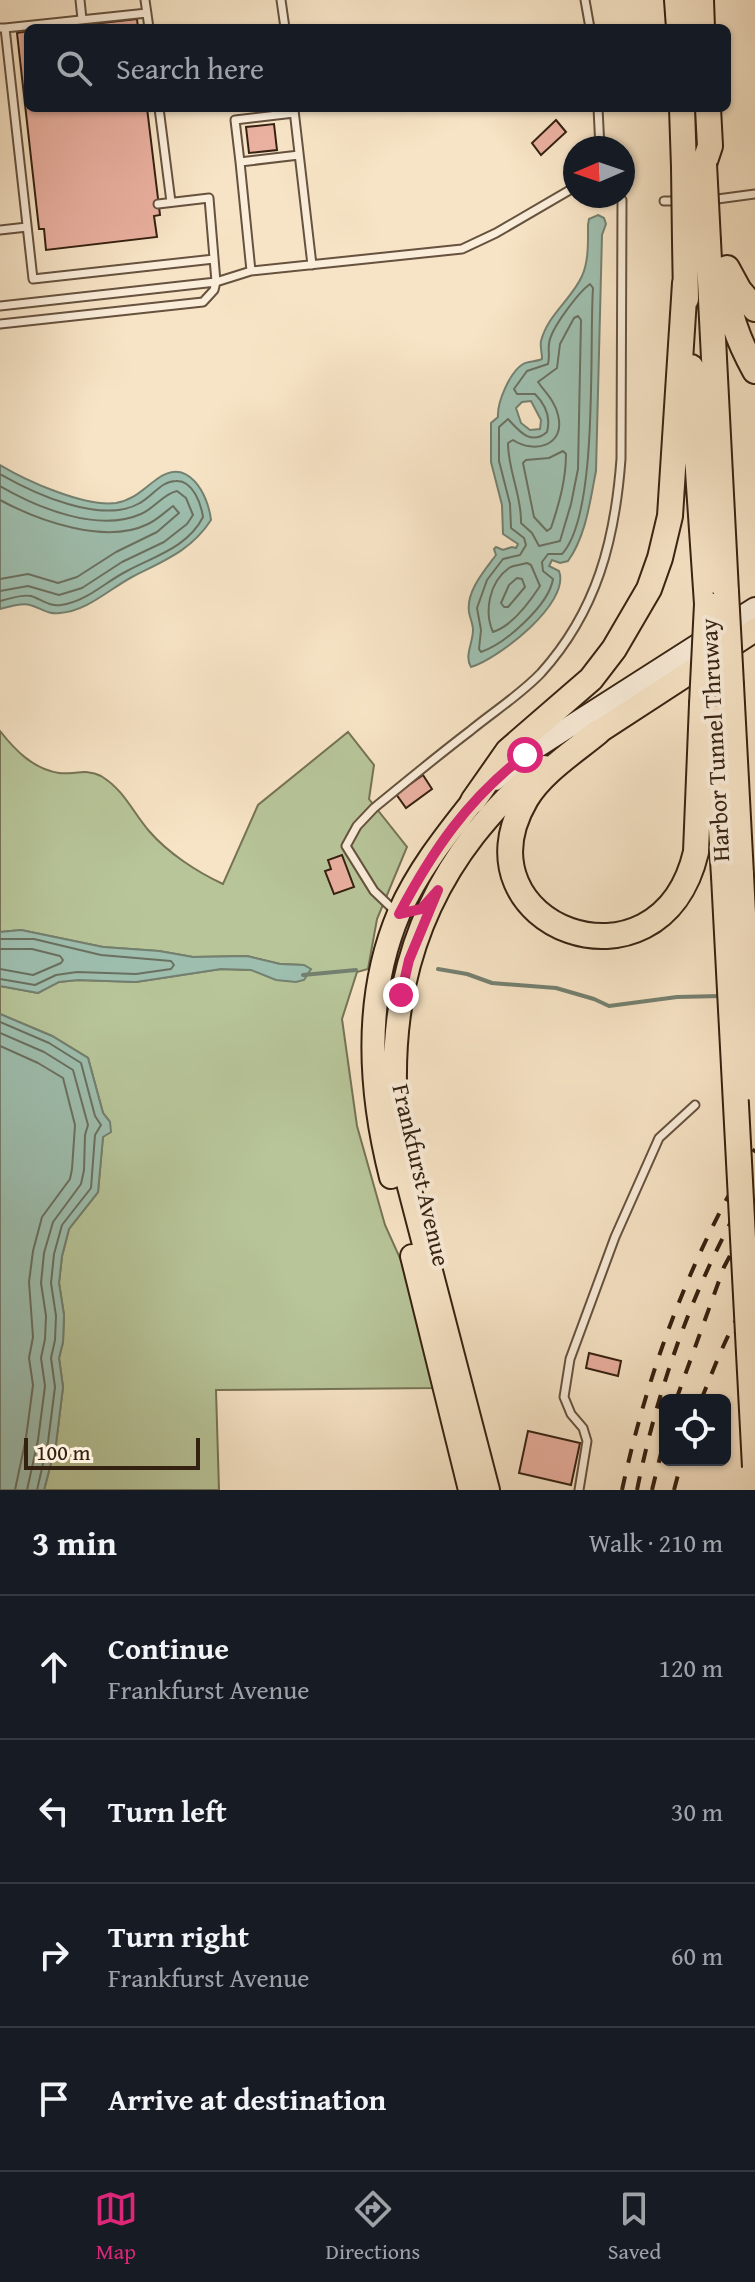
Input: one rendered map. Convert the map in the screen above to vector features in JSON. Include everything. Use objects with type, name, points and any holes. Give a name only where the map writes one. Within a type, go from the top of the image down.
[{"type":"highway","points":[[677,0],[679,24]]},
{"type":"highway","points":[[701,0],[702,24]]},
{"type":"highway","name":"Harbor Tunnel Thruway","points":[[684,112],[705,161]]},
{"type":"highway","name":"Harbor Tunnel Thruway","points":[[708,112],[705,161],[710,246],[717,598],[715,695],[755,1154]]},
{"type":"highway","points":[[705,161],[710,246],[738,339],[755,371]]},
{"type":"highway","points":[[710,246],[755,309]]},
{"type":"highway","name":"Harbor Tunnel Thruway","points":[[710,246],[685,283],[717,598]]},
{"type":"highway","points":[[473,801],[508,751],[591,679],[614,649],[649,589],[666,537],[671,503],[685,283]]},
{"type":"highway","points":[[598,732],[535,785],[519,813],[512,837],[511,857],[520,891],[536,911],[567,931],[604,937],[638,928],[659,917],[676,900],[691,874],[715,695],[717,598]]},
{"type":"highway","name":"Harbor Tunnel Thruway","points":[[732,875],[755,1467]]},
{"type":"main road","name":"Frankfurst Avenue","points":[[470,1490],[377,1114],[372,1033],[378,990],[399,914],[437,846],[473,801],[525,755],[755,608]]},
{"type":"main road","name":"Frankfurst Avenue","points":[[488,1490],[400,1152],[395,1112],[394,1057],[401,995],[409,960],[438,890],[456,858],[487,818],[514,791],[535,772],[755,630]]},
{"type":"main road","points":[[394,1057],[389,1040],[389,1005],[406,926],[399,914],[421,909],[438,890]]},
{"type":"lane","points":[[80,0],[82,19]]},
{"type":"lane","points":[[145,0],[148,24]]},
{"type":"lane","points":[[281,0],[284,24]]},
{"type":"lane","points":[[585,0],[589,24]]},
{"type":"lane","points":[[38,24],[147,13]]},
{"type":"lane","points":[[24,26],[2,28],[33,279],[214,259]]},
{"type":"lane","points":[[160,112],[171,202]]},
{"type":"lane","points":[[251,271],[235,120],[282,112]]},
{"type":"lane","points":[[294,112],[312,265]]},
{"type":"lane","points":[[598,112],[599,136]]},
{"type":"lane","points":[[240,162],[299,155]]},
{"type":"lane","points":[[0,306],[216,282],[251,271],[462,249],[563,194]]},
{"type":"lane","points":[[664,201],[731,199],[755,194]]},
{"type":"lane","points":[[0,324],[203,302],[214,290],[216,282],[209,198],[158,204]]},
{"type":"lane","points":[[399,914],[374,891],[346,846],[357,826],[374,808],[540,674],[578,621],[596,585],[608,550],[618,502],[621,459],[622,208]]},
{"type":"lane","points":[[0,230],[27,227]]},
{"type":"lane","points":[[579,1490],[587,1441],[583,1428],[571,1414],[564,1397],[570,1359],[615,1237],[659,1138],[695,1105]]},
{"type":"shaded area","points":[[0,731],[18,752],[41,767],[59,773],[85,772],[101,776],[122,794],[165,847],[193,868],[223,884],[258,805],[348,732],[374,765],[369,799],[407,847],[377,919],[368,969],[357,972],[342,1019],[357,1126],[385,1225],[404,1267],[433,1388],[216,1390],[219,1490],[44,1490],[56,1444],[63,1387],[59,1358],[64,1315],[59,1283],[62,1256],[69,1229],[98,1192],[103,1136],[110,1122],[103,1113],[88,1058],[52,1036],[0,1014],[0,986],[38,993],[58,982],[136,982],[221,969],[251,970],[304,965],[280,964],[247,956],[193,957],[103,947],[21,930],[0,932]]},
{"type":"water","points":[[598,215],[604,218],[606,224],[602,235],[596,471],[586,518],[579,541],[568,561],[560,563],[552,560],[549,566],[559,571],[560,584],[544,613],[514,642],[471,667],[469,654],[473,630],[469,612],[470,596],[496,555],[494,549],[516,548],[518,544],[503,534],[502,505],[491,462],[491,423],[498,417],[502,396],[513,374],[523,364],[542,359],[544,331],[582,276],[587,257],[589,219]],"holes":[[[531,401],[541,420],[540,429],[530,430],[521,423],[516,408],[522,402]]]},
{"type":"water","points":[[0,465],[56,492],[103,503],[128,499],[168,473],[178,472],[187,475],[201,490],[211,520],[195,540],[176,554],[79,608],[56,613],[26,604],[0,609]]},
{"type":"water","points":[[21,930],[103,947],[193,957],[247,956],[280,964],[304,965],[311,969],[304,980],[296,982],[276,980],[251,970],[221,969],[136,982],[59,982],[38,993],[0,986],[0,932]]},
{"type":"water","points":[[0,1014],[52,1036],[88,1058],[111,1132],[103,1137],[98,1192],[69,1229],[62,1256],[59,1283],[64,1315],[59,1358],[63,1387],[56,1444],[44,1490],[0,1490]]},
{"type":"building","points":[[137,19],[138,24],[93,24]]},
{"type":"building","points":[[24,32],[24,95],[17,33]]},
{"type":"building","points":[[26,112],[147,112],[160,215],[154,216],[157,237],[46,250],[44,229],[39,229]]},
{"type":"building","points":[[556,120],[566,132],[541,155],[532,143]]},
{"type":"building","points":[[274,124],[277,150],[249,153],[246,127]]},
{"type":"building","points":[[423,775],[432,789],[406,808],[396,794]]},
{"type":"building","points":[[342,855],[354,887],[334,894],[325,871],[331,869],[328,860]]},
{"type":"building","points":[[589,1353],[621,1361],[618,1376],[586,1368]]},
{"type":"building","points":[[528,1431],[580,1443],[571,1485],[519,1473]]},
{"type":"waterway","points":[[438,969],[467,974],[492,983],[556,988],[609,1006],[677,997],[721,996]]},
{"type":"waterway","points":[[303,975],[356,970]]},
{"type":"railway","points":[[622,1490],[645,1401],[674,1314],[711,1230],[755,1149]]},
{"type":"railway","points":[[637,1490],[657,1409],[683,1329],[716,1252],[755,1179]]},
{"type":"railway","points":[[678,1394],[724,1267],[755,1208]]},
{"type":"railway","points":[[704,1394],[731,1329],[755,1290]]},
{"type":"railway","points":[[735,1334],[755,1312]]},
{"type":"railway","points":[[652,1490],[659,1461]]},
{"type":"railway","points":[[674,1490],[680,1466]]},
{"type":"route","points":[[401,995],[409,960],[438,890],[421,909],[399,914],[416,881],[437,846],[473,801],[525,755]]}]
